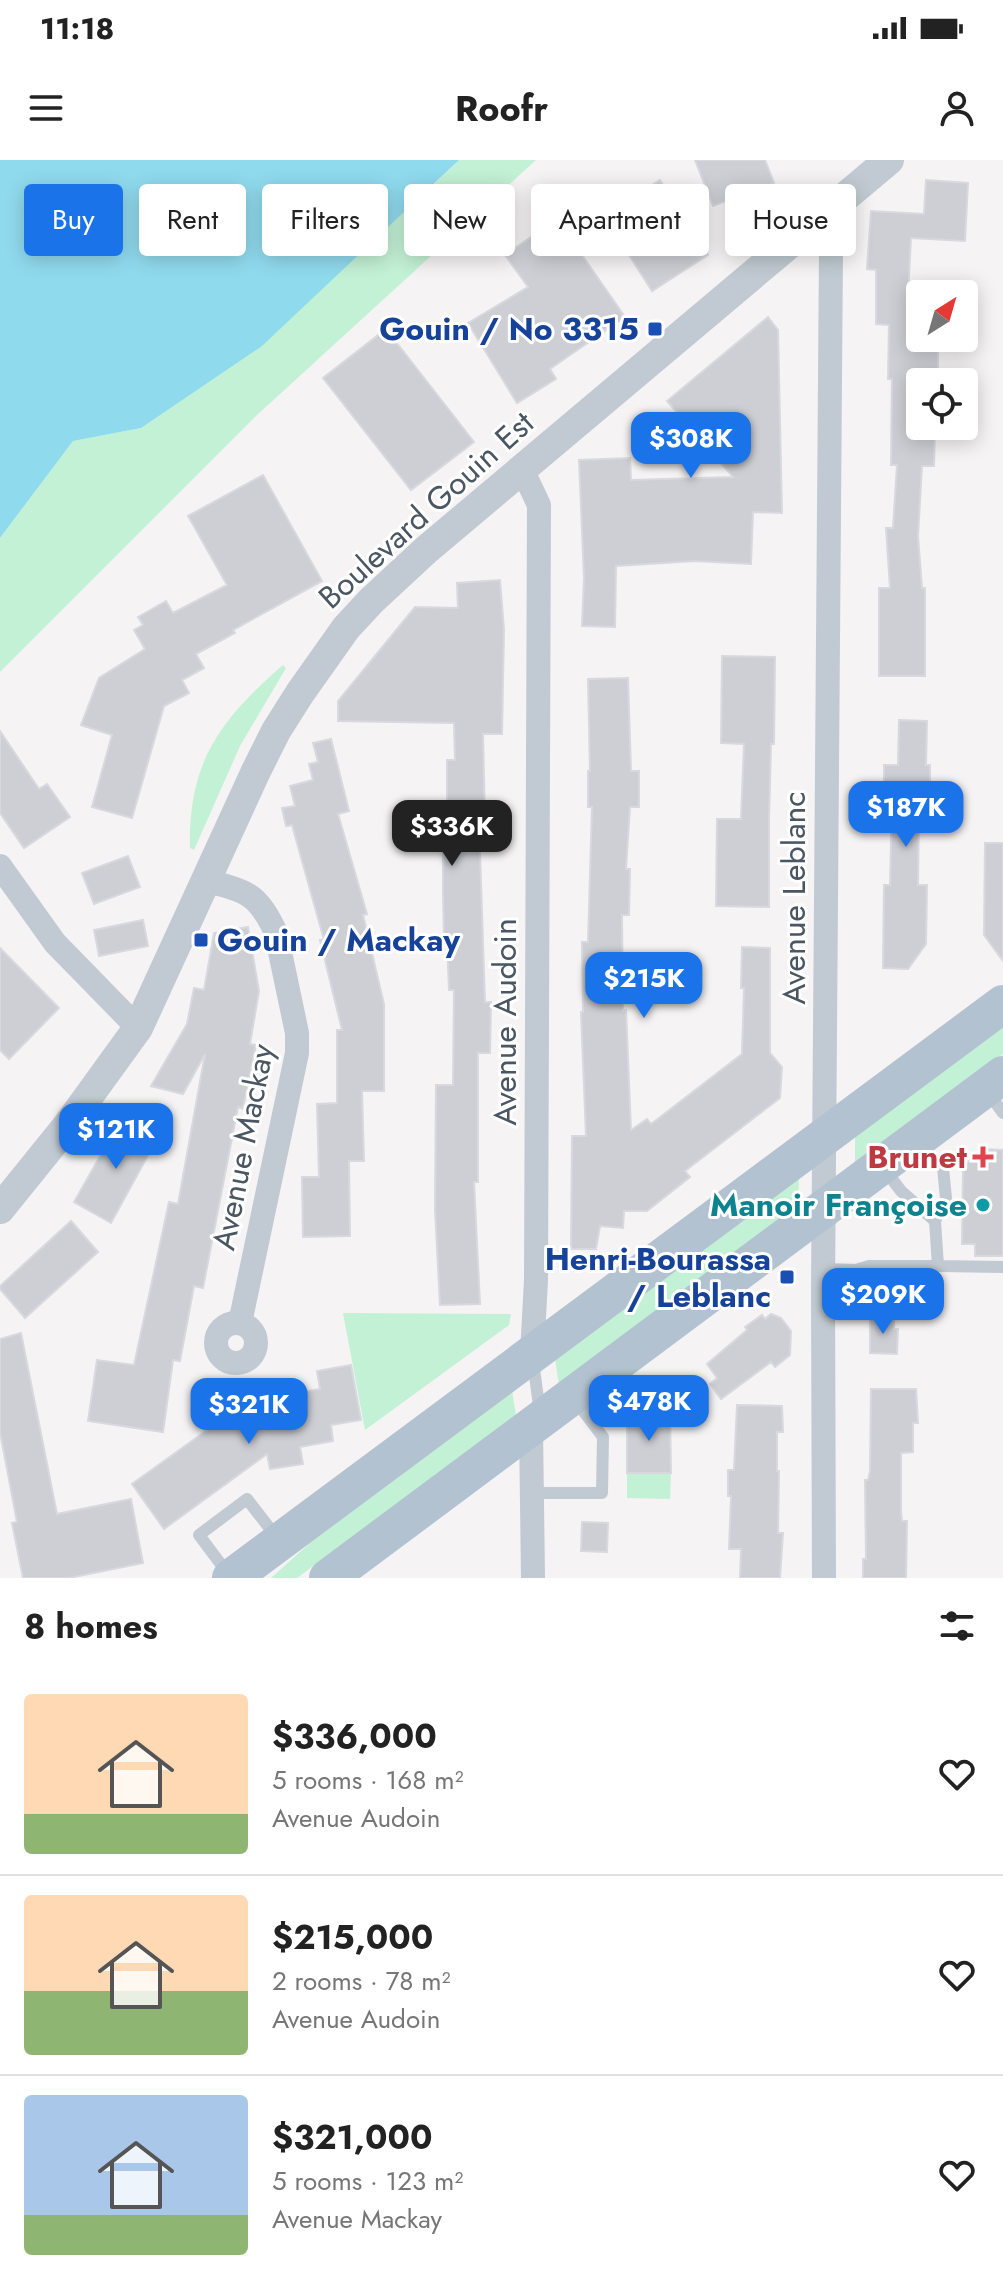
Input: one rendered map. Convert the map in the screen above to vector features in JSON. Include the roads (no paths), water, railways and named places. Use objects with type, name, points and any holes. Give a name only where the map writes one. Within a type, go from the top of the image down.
[{"type":"main road","points":[[231,1578],[1003,1004]]},
{"type":"main road","points":[[328,1578],[824,1208],[882,1166],[997,1092]]},
{"type":"street","name":"Boulevard Gouin Est","points":[[856,188],[889,160]]},
{"type":"street","name":"Boulevard Gouin Est","points":[[0,1209],[124,1052],[276,731],[328,651],[379,593],[775,256]]},
{"type":"street","name":"Avenue Leblanc","points":[[824,1578],[831,256]]},
{"type":"street","name":"Avenue Audoin","points":[[522,469],[539,505],[536,1280],[532,1354]]},
{"type":"street","points":[[0,866],[55,943],[138,1028]]},
{"type":"street","name":"Avenue Mackay","points":[[207,881],[244,890],[270,919],[276,933],[297,1033],[297,1053],[240,1323]]},
{"type":"street","name":"Avenue Audoin","points":[[531,1428],[533,1578]]},
{"type":"lane","points":[[882,1166],[901,1191],[935,1221]]},
{"type":"lane","points":[[938,1266],[935,1221],[946,1198],[943,1168]]},
{"type":"lane","points":[[824,1269],[856,1270],[869,1266],[1003,1267]]},
{"type":"lane","name":"Avenue Audoin","points":[[531,1428],[539,1406],[532,1354]]},
{"type":"lane","points":[[533,1493],[602,1493],[603,1437],[573,1397]]},
{"type":"lane","points":[[231,1578],[199,1535],[247,1499],[280,1542]]},
{"type":"water","points":[[0,160],[459,160],[434,184],[404,184],[404,212],[388,227],[388,184],[262,184],[262,256],[357,256],[262,346],[141,428],[73,441],[0,538]]},
{"type":"place","name":"Gouin / No 3315","points":[[655,329]]},
{"type":"place","name":"Gouin / Mackay","points":[[201,940]]},
{"type":"place","name":"Brunet","points":[[983,1157]]},
{"type":"place","name":"Manoir Françoise","points":[[983,1205]]},
{"type":"place","name":"Henri-Bourassa / Leblanc","points":[[787,1277]]}]
